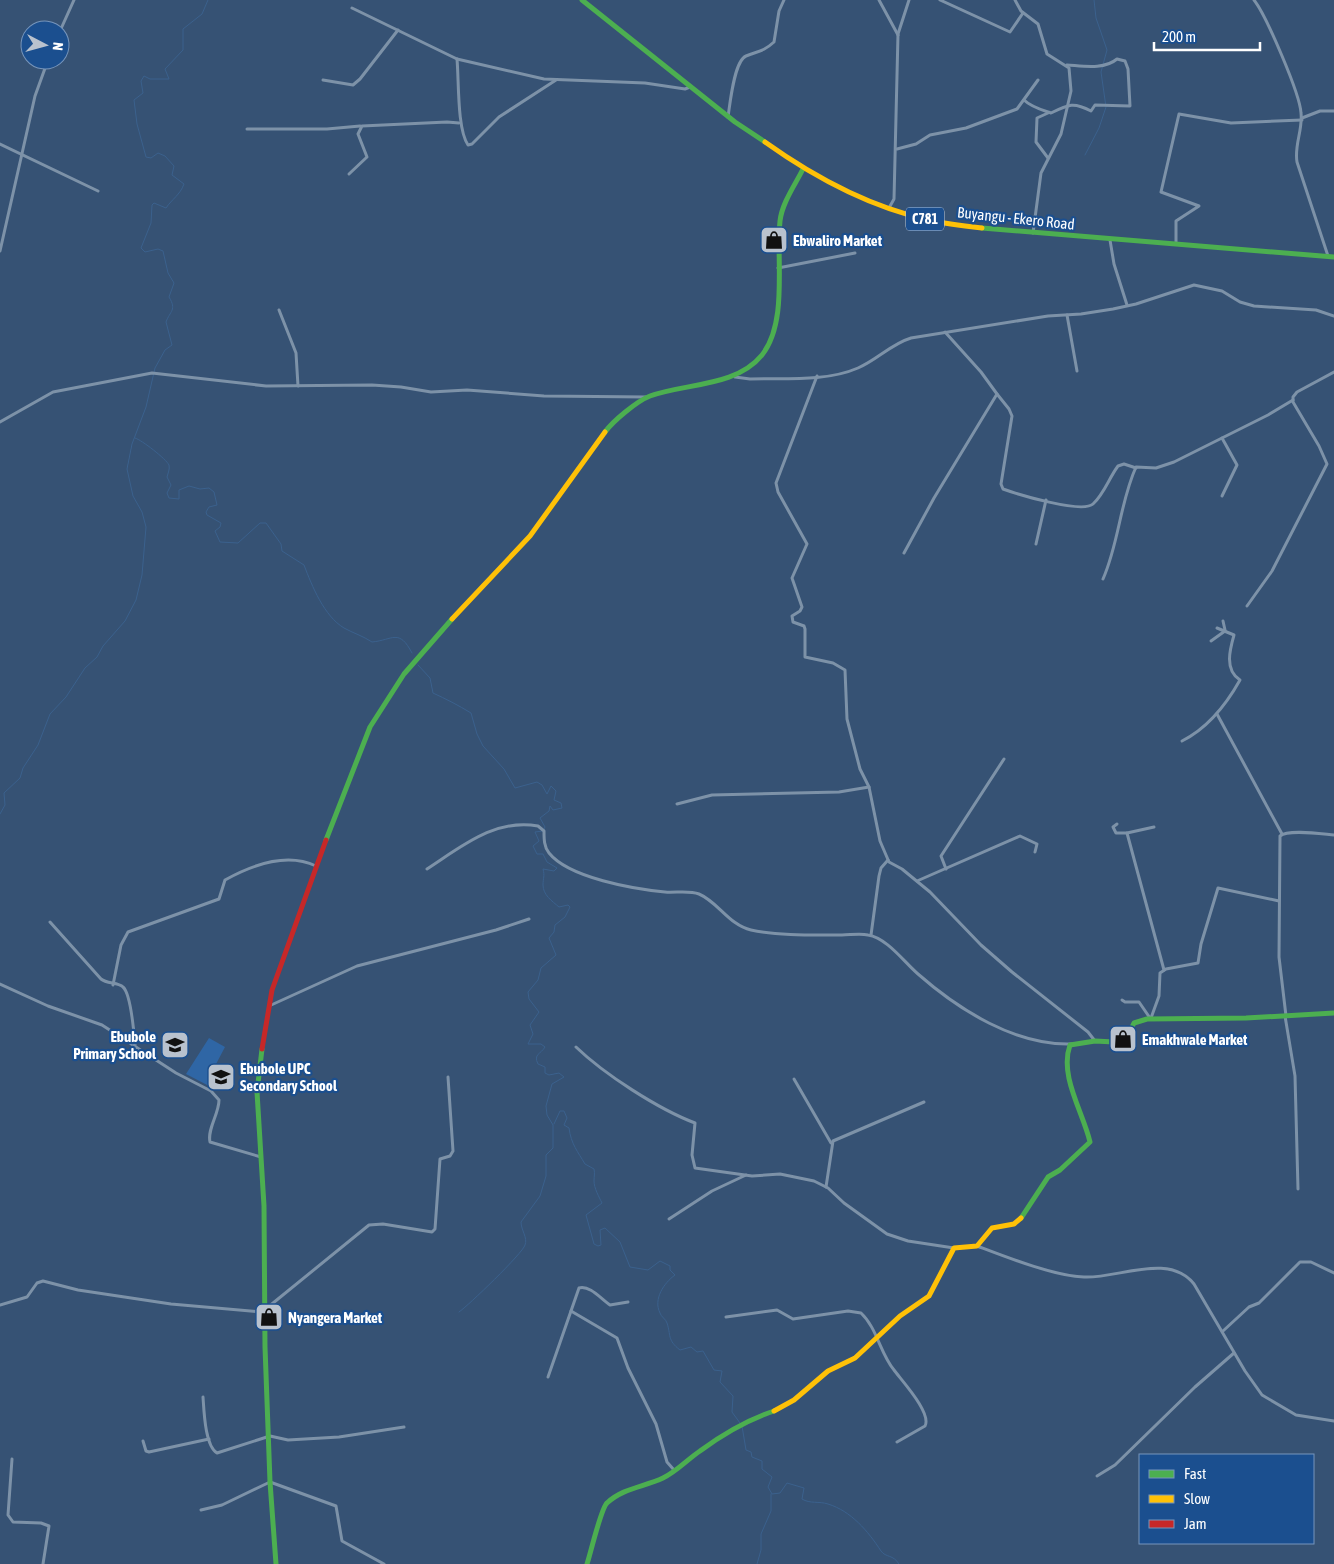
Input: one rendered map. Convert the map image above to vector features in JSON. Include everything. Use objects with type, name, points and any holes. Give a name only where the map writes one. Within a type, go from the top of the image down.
[{"type":"street","points":[[65,20],[74,0]]},
{"type":"street","name":"Buyangu - Ekero Road","points":[[582,0],[728,117],[777,153],[842,189],[889,208],[948,224],[1110,240],[1334,257]]},
{"type":"street","points":[[728,117],[737,67],[745,56],[757,54],[774,42],[779,11],[784,0]]},
{"type":"street","points":[[879,0],[898,36]]},
{"type":"street","points":[[889,208],[894,198],[897,149],[898,36],[909,0]]},
{"type":"street","points":[[940,0],[1010,32],[1023,13]]},
{"type":"street","points":[[1015,0],[1023,13],[1038,24],[1047,54],[1066,65],[1071,72],[1072,84],[1061,134],[1043,167],[1037,193],[1033,233]]},
{"type":"street","points":[[1254,0],[1272,33],[1300,106],[1302,119],[1296,152],[1297,162],[1328,256]]},
{"type":"street","points":[[352,8],[457,59],[556,80],[645,83],[685,89],[690,87]]},
{"type":"street","points":[[322,80],[353,85],[398,30]]},
{"type":"street","points":[[457,59],[461,109],[459,124],[466,142],[471,145],[499,117],[556,80]]},
{"type":"street","points":[[1048,158],[1036,142],[1038,118],[1068,106],[1082,105],[1091,111],[1095,105],[1130,106],[1128,64],[1122,59],[1104,66],[1066,65]]},
{"type":"street","points":[[0,251],[2,232],[35,96],[44,70]]},
{"type":"street","points":[[897,149],[916,144],[930,135],[987,122],[1017,109],[1038,80]]},
{"type":"street","points":[[1024,100],[1031,106],[1040,107],[1048,113]]},
{"type":"street","points":[[1176,244],[1176,221],[1199,206],[1161,192],[1179,114],[1231,123],[1302,119],[1320,112],[1334,111]]},
{"type":"street","points":[[247,129],[327,129],[393,123],[459,124]]},
{"type":"street","points":[[349,174],[367,157],[358,134],[361,126]]},
{"type":"street","points":[[0,144],[98,191]]},
{"type":"street","points":[[0,422],[53,392],[152,373],[266,386],[385,386],[431,392],[468,390],[544,396],[647,397],[677,388],[735,376],[747,370],[759,359],[773,335],[778,307],[780,219],[789,195],[803,169]]},
{"type":"street","points":[[1110,240],[1114,264],[1127,305]]},
{"type":"street","points":[[778,268],[855,252]]},
{"type":"street","points":[[735,376],[750,379],[817,376],[848,372],[870,362],[906,340],[944,331],[1113,309],[1136,304],[1194,285],[1222,291],[1246,304],[1316,310],[1334,316]]},
{"type":"street","points":[[279,310],[296,353],[298,386]]},
{"type":"street","points":[[1067,315],[1077,371]]},
{"type":"street","points":[[944,331],[981,372],[1010,409],[1012,416],[1001,487],[1076,507],[1089,507],[1101,495],[1118,466],[1124,464],[1136,468],[1164,466],[1293,400],[1297,392],[1334,372]]},
{"type":"street","points":[[817,376],[776,484],[778,492],[807,544],[792,578],[802,607],[800,611],[792,616],[793,622],[804,626],[805,629],[805,657],[833,663],[845,670],[847,719],[860,769],[869,787],[880,842],[888,860],[918,882],[1012,972],[1088,1032],[1095,1041]]},
{"type":"street","points":[[904,553],[934,498],[997,394]]},
{"type":"street","points":[[276,1564],[270,1482],[270,1436],[265,1347],[266,1310],[258,1078],[268,1006],[277,974],[363,743],[378,713],[397,684],[432,640],[530,536],[611,424],[647,397]]},
{"type":"street","points":[[1247,606],[1272,570],[1327,464],[1320,446],[1293,400]]},
{"type":"street","points":[[1222,438],[1238,465],[1222,496]]},
{"type":"street","points":[[1102,579],[1116,539],[1126,494],[1136,468]]},
{"type":"street","points":[[1036,544],[1046,500]]},
{"type":"street","points":[[1223,621],[1226,630]]},
{"type":"street","points":[[1182,741],[1197,732],[1217,714],[1240,680],[1236,678],[1229,661],[1234,635],[1226,630],[1217,628]]},
{"type":"street","points":[[1212,641],[1226,630]]},
{"type":"street","points":[[1217,714],[1282,834],[1278,957],[1295,1076],[1298,1189]]},
{"type":"street","points":[[946,869],[942,856],[1004,759]]},
{"type":"street","points":[[677,804],[712,795],[839,792],[869,787]]},
{"type":"street","points":[[1118,824],[1113,827],[1116,833],[1128,833],[1154,827]]},
{"type":"street","points":[[427,869],[486,831],[501,827],[535,825],[543,830],[544,842],[550,854],[573,869],[620,886],[666,892],[697,893],[729,918],[750,930],[819,935],[871,935],[889,947],[953,1002],[978,1017],[1019,1037],[1057,1044],[1095,1041],[1104,1043],[1119,1040],[1131,1029],[1134,1022],[1150,1018],[1286,1016],[1334,1013]]},
{"type":"street","points":[[1282,834],[1303,832],[1334,835]]},
{"type":"street","points":[[1128,833],[1164,970]]},
{"type":"street","points":[[918,882],[1020,836],[1037,844],[1035,852]]},
{"type":"street","points":[[113,984],[121,945],[128,932],[219,899],[225,880],[270,862],[294,860],[316,866]]},
{"type":"street","points":[[871,935],[879,876],[881,868],[888,860]]},
{"type":"street","points":[[1150,1018],[1159,996],[1158,977],[1164,970],[1198,963],[1201,944],[1218,888],[1279,901]]},
{"type":"street","points":[[268,1006],[357,966],[496,930],[529,919]]},
{"type":"street","points":[[50,922],[101,979],[122,986],[128,996],[135,1045]]},
{"type":"street","points":[[0,984],[48,1006],[87,1018],[135,1045],[160,1064],[215,1095],[219,1100],[219,1106],[210,1134],[210,1142],[262,1157]]},
{"type":"street","points":[[1122,1000],[1125,1002],[1139,1002],[1150,1018]]},
{"type":"street","points":[[977,1246],[992,1228],[1017,1223],[1048,1177],[1060,1170],[1090,1142],[1069,1072],[1068,1050],[1072,1044]]},
{"type":"street","points":[[576,1047],[626,1085],[678,1117],[694,1123],[692,1155],[695,1168],[746,1175],[780,1174],[805,1178],[826,1187],[887,1234],[908,1241],[954,1248],[977,1246],[1070,1276],[1100,1277],[1151,1269],[1182,1273],[1194,1284],[1250,1380],[1262,1395],[1296,1415],[1334,1421]]},
{"type":"street","points":[[0,1304],[27,1297],[37,1283],[43,1281],[78,1290],[171,1304],[256,1312],[266,1310],[280,1295],[366,1227],[382,1224],[430,1232],[434,1231],[440,1184],[440,1159],[450,1156],[453,1151],[448,1077]]},
{"type":"street","points":[[794,1079],[832,1144]]},
{"type":"street","points":[[826,1187],[832,1144],[836,1139],[924,1102]]},
{"type":"street","points":[[669,1219],[712,1191],[746,1175]]},
{"type":"street","points":[[587,1564],[597,1534],[602,1506],[632,1488],[662,1478],[674,1471],[698,1451],[744,1422],[778,1410],[794,1400],[823,1374],[852,1360],[900,1316],[929,1296],[954,1248]]},
{"type":"street","points":[[1223,1331],[1249,1307],[1259,1302],[1300,1262],[1311,1262],[1334,1273]]},
{"type":"street","points":[[548,1377],[578,1290],[584,1287],[610,1305],[628,1302]]},
{"type":"street","points":[[726,1317],[777,1310],[793,1319],[858,1312],[868,1321],[890,1366],[917,1400],[927,1423],[897,1442]]},
{"type":"street","points":[[571,1311],[617,1338],[628,1368],[656,1424],[667,1462],[674,1471]]},
{"type":"street","points":[[1097,1476],[1115,1465],[1195,1387],[1234,1353]]},
{"type":"street","points":[[204,1397],[209,1439],[212,1449],[217,1453],[270,1436],[282,1440],[339,1438],[404,1427]]},
{"type":"street","points":[[143,1441],[146,1451],[149,1452],[209,1439]]},
{"type":"street","points":[[12,1459],[8,1515],[13,1522],[41,1523],[49,1526],[43,1564]]},
{"type":"street","points":[[201,1510],[222,1505],[270,1482],[336,1506],[342,1541],[384,1564]]},
{"type":"shaded area","points":[[209,1038],[225,1047],[215,1066],[220,1069],[211,1087],[186,1074]]},
{"type":"waterway","points":[[0,814],[5,805],[4,793],[20,778],[23,768],[38,745],[50,714],[66,697],[85,668],[97,657],[103,646],[125,621],[136,600],[142,575],[146,527],[142,512],[133,496],[127,469],[132,444],[146,407],[155,368],[165,350],[172,345],[166,322],[173,308],[169,297],[174,283],[168,273],[163,251],[158,249],[145,252],[141,248],[151,223],[152,205],[154,203],[166,208],[184,184],[172,175],[174,166],[165,156],[158,153],[151,158],[146,157],[137,124],[134,100],[143,93],[141,81],[144,76],[150,79],[169,79],[165,69],[183,50],[183,29],[202,14],[208,0]]},
{"type":"waterway","points":[[1085,155],[1099,128],[1106,107],[1101,72],[1107,50],[1096,18],[1094,0]]},
{"type":"waterway","points":[[135,438],[154,450],[169,465],[167,477],[171,485],[167,493],[169,498],[179,499],[179,490],[189,486],[200,489],[209,488],[214,492],[217,505],[209,507],[206,512],[207,515],[221,523],[220,527],[215,531],[220,542],[238,543],[260,523],[266,523],[281,544],[282,551],[304,565],[320,600],[337,623],[372,642],[395,637],[399,638],[403,640],[412,653]]},
{"type":"waterway","points":[[418,665],[430,678],[433,693],[471,713],[477,734],[483,746],[504,769],[515,788],[537,782],[542,785],[547,794],[551,786],[556,791],[554,800],[561,803],[562,808],[553,810],[550,806],[549,811],[540,818],[545,827],[543,831],[535,832],[539,841],[533,846],[537,854],[543,854],[547,862],[557,868],[554,871],[543,869],[543,889],[546,895],[559,907],[568,905],[570,907],[565,917],[555,925],[554,932],[549,938],[556,955],[541,968],[538,980],[528,992],[529,999],[539,1012],[530,1025],[533,1034],[528,1044],[541,1044],[545,1047],[536,1058],[538,1064],[545,1067],[545,1073],[549,1075],[559,1073],[564,1077],[552,1084],[546,1106],[547,1115],[553,1125],[553,1148],[546,1155],[546,1176],[540,1196],[521,1222],[526,1240],[522,1250],[495,1279],[459,1312]]},
{"type":"waterway","points":[[554,1124],[560,1111],[564,1111],[567,1118],[564,1125],[569,1128],[575,1148],[585,1164],[594,1169],[595,1187],[602,1203],[586,1215],[594,1244],[601,1245],[600,1230],[605,1228],[620,1242],[630,1267],[648,1270],[660,1261],[670,1266],[670,1270],[675,1275],[667,1282],[661,1292],[658,1308],[666,1320],[671,1340],[680,1350],[691,1347],[697,1352],[703,1351],[714,1370],[722,1371],[720,1382],[733,1396],[732,1412],[740,1423]]},
{"type":"waterway","points":[[742,1426],[746,1450],[751,1452],[752,1457],[762,1461],[762,1469],[772,1477],[768,1487],[772,1494],[780,1493],[787,1483],[804,1488],[802,1499],[828,1504],[844,1511],[865,1529],[883,1553],[899,1564]]},
{"type":"waterway","points":[[757,1564],[761,1550],[761,1534],[771,1511],[771,1494]]},
{"type":"traffic: fast","points":[[582,0],[735,122],[765,142]]},
{"type":"traffic: fast","points":[[605,432],[626,412],[650,396],[725,379],[739,373],[762,355],[770,341],[778,309],[781,214],[803,169]]},
{"type":"traffic: fast","points":[[982,228],[1334,257]]},
{"type":"traffic: fast","points":[[326,840],[370,727],[404,674],[452,619]]},
{"type":"traffic: fast","points":[[1021,1218],[1048,1177],[1060,1170],[1090,1142],[1070,1081],[1067,1057],[1070,1045],[1095,1041],[1114,1042],[1131,1029],[1134,1023],[1147,1019],[1246,1018],[1334,1013]]},
{"type":"traffic: fast","points":[[262,1049],[257,1092],[264,1206],[265,1347],[270,1482],[276,1564]]},
{"type":"traffic: fast","points":[[587,1564],[599,1521],[607,1503],[613,1498],[668,1475],[726,1433],[774,1411]]},
{"type":"traffic: slow","points":[[765,142],[823,179],[864,199],[929,220],[982,228]]},
{"type":"traffic: slow","points":[[452,619],[530,536],[605,432]]},
{"type":"traffic: slow","points":[[774,1411],[794,1400],[828,1371],[855,1358],[900,1316],[929,1296],[954,1248],[977,1246],[992,1228],[1014,1224],[1021,1218]]},
{"type":"traffic: jam","points":[[262,1049],[272,990],[326,840]]},
{"type":"place","name":"Ebwaliro Market","points":[[774,240]]},
{"type":"place","name":"Emakhwale Market","points":[[1123,1039]]},
{"type":"place","name":"Ebubole Primary School","points":[[175,1045]]},
{"type":"place","name":"Ebubole UPC Secondary School","points":[[221,1077]]},
{"type":"place","name":"Nyangera Market","points":[[269,1317]]}]
